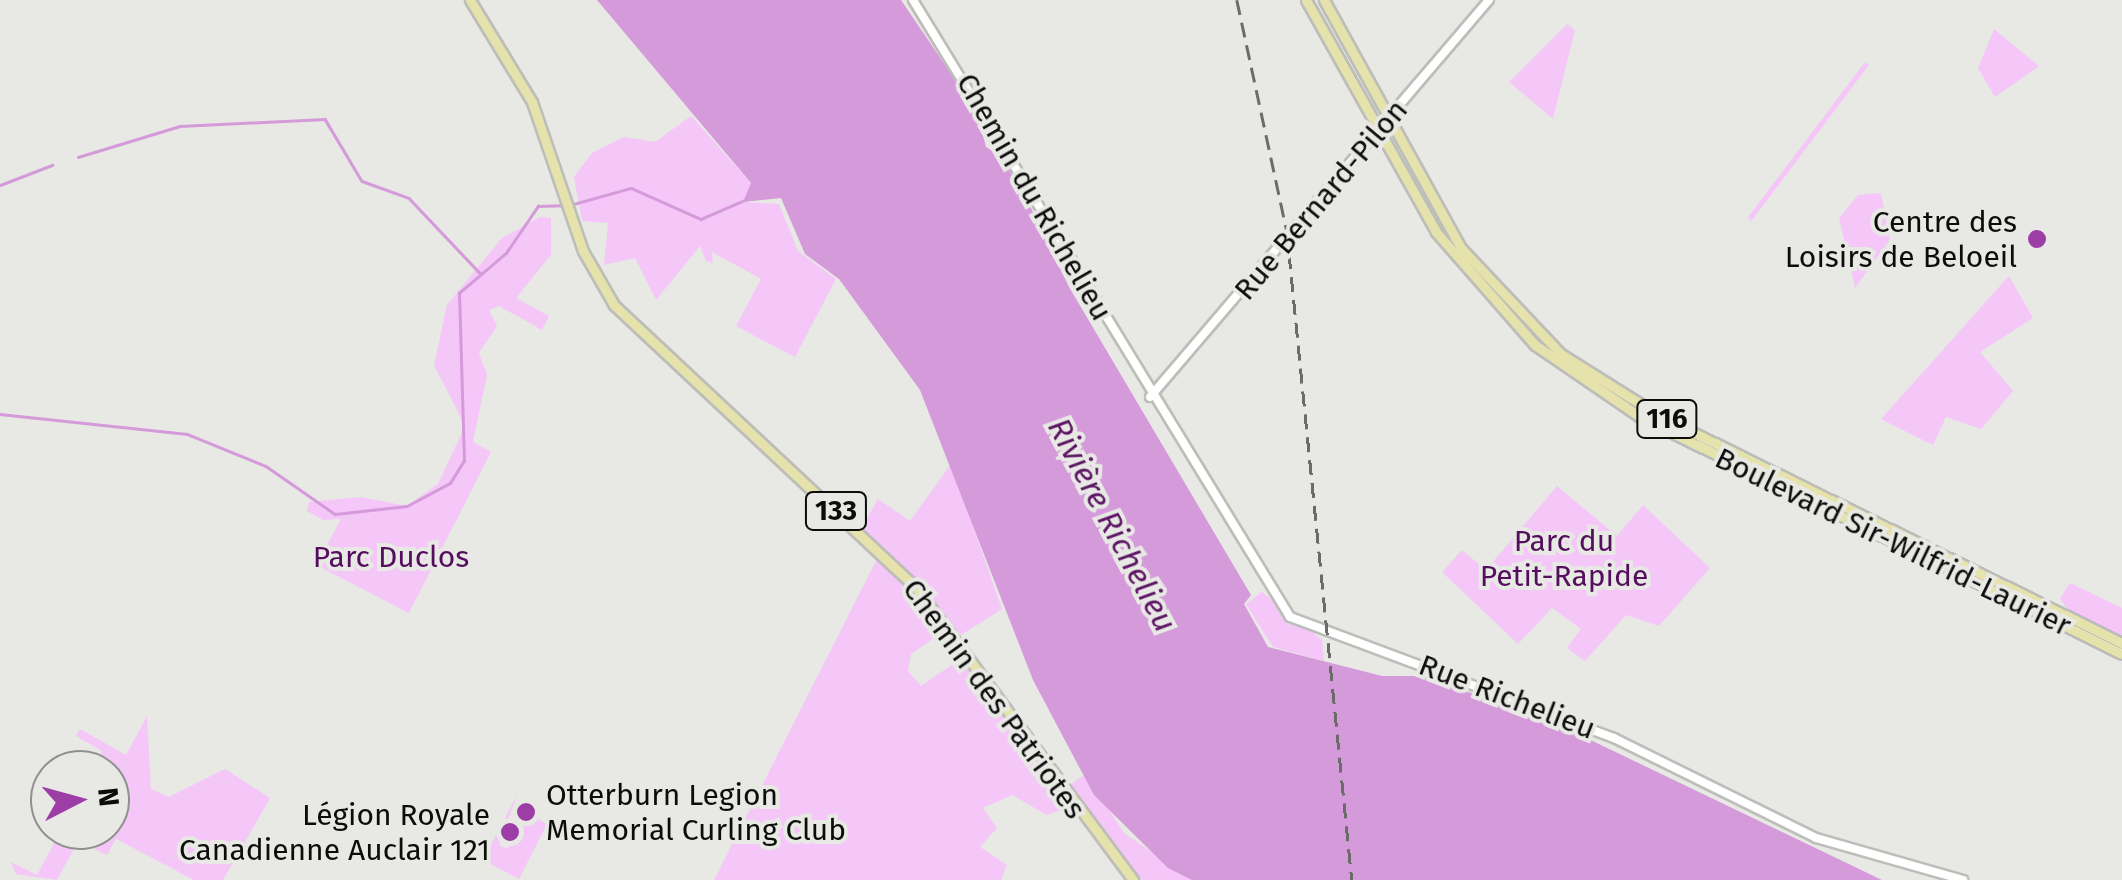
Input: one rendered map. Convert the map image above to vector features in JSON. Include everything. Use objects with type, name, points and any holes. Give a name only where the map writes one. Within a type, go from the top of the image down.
[{"type":"main road","name":"Chemin des Patriotes","points":[[470,0],[532,102],[584,251],[614,306],[906,576],[1133,880]]},
{"type":"main road","name":"Chemin du Richelieu","points":[[913,0],[1043,202],[1150,397]]},
{"type":"main road","name":"116","points":[[1306,0],[1379,131]]},
{"type":"main road","name":"116","points":[[1324,0],[1389,119]]},
{"type":"main road","name":"Rue Bernard-Pilon","points":[[1150,397],[1489,0]]},
{"type":"main road","name":"Boulevard Sir-Wilfrid-Laurier","points":[[1389,119],[1478,272],[1571,362],[1660,416],[2122,643]]},
{"type":"main road","name":"Boulevard Sir-Wilfrid-Laurier","points":[[1379,131],[1469,277],[1567,370],[1640,417],[2122,654]]},
{"type":"main road","name":"Rue Richelieu","points":[[1150,397],[1268,593],[1309,630],[1513,696],[1816,838],[1963,880]]},
{"type":"green space","points":[[1567,24],[1575,30],[1553,119],[1509,82]]},
{"type":"green space","points":[[1994,29],[2039,66],[1995,97],[1978,68]]},
{"type":"green space","points":[[1865,62],[1869,65],[1752,221],[1748,218]]},
{"type":"green space","points":[[691,116],[751,183],[744,202],[779,204],[798,251],[836,279],[795,357],[736,326],[761,279],[712,252],[713,263],[706,261],[700,246],[656,300],[635,258],[604,265],[608,223],[582,221],[574,177],[592,153],[624,137],[655,142]]},
{"type":"green space","points":[[1881,193],[1890,240],[1855,288],[1839,218],[1858,195]]},
{"type":"green space","name":"Parc Duclos","points":[[540,217],[551,218],[551,255],[516,298],[549,316],[542,330],[499,306],[489,310],[497,326],[479,353],[487,375],[473,442],[491,452],[409,613],[316,565],[341,519],[323,520],[307,511],[309,502],[361,497],[407,506],[438,484],[465,426],[434,365],[447,305],[501,239]]},
{"type":"green space","points":[[2009,276],[2033,318],[1980,352],[2013,391],[1981,429],[1946,417],[1933,445],[1881,419]]},
{"type":"green space","points":[[951,464],[1002,609],[961,635],[862,527],[878,499],[910,521]]},
{"type":"green space","name":"Parc du Petit-Rapide","points":[[1557,486],[1617,536],[1643,505],[1710,568],[1659,626],[1626,615],[1585,661],[1567,648],[1581,629],[1552,608],[1518,644],[1442,572],[1462,550],[1486,570]]},
{"type":"green space","points":[[879,555],[944,631],[911,654],[908,671],[921,686],[962,658],[1066,808],[1047,815],[1012,795],[983,808],[997,828],[980,847],[1007,865],[1001,880],[714,880]]},
{"type":"green space","points":[[2070,583],[2122,608],[2122,636],[2067,609],[2060,598]]},
{"type":"green space","points":[[1262,592],[1322,640],[1324,661],[1273,647],[1246,604]]},
{"type":"green space","points":[[147,716],[151,789],[169,797],[225,769],[270,798],[223,880],[194,880],[130,846],[129,750]]},
{"type":"green space","points":[[80,729],[117,750],[100,750],[76,736]]},
{"type":"green space","points":[[1086,774],[1124,833],[1192,880],[1141,880],[1065,788]]},
{"type":"green space","points":[[517,795],[499,845],[507,849],[535,805],[534,817],[547,824],[519,879],[483,860]]},
{"type":"green space","points":[[50,850],[73,850],[57,880],[16,874],[11,862],[37,875]]},
{"type":"water","name":"Rivière Richelieu","points":[[597,0],[901,0],[977,112],[986,147],[1008,160],[1069,287],[1251,595],[1244,604],[1268,647],[1382,676],[1423,676],[1551,721],[1882,880],[1192,880],[1168,868],[1094,795],[1033,680],[920,390],[839,279],[805,254],[781,198],[743,202],[751,183]]},
{"type":"waterway","points":[[78,157],[180,126],[325,119],[362,181],[409,198],[480,273]]},
{"type":"waterway","points":[[0,185],[52,165]]},
{"type":"waterway","points":[[570,205],[631,188],[701,219],[745,200]]},
{"type":"waterway","points":[[0,414],[187,434],[266,466],[335,514],[407,506],[450,483],[464,461],[459,293],[506,253],[538,206],[562,205]]},
{"type":"railway","points":[[1237,0],[1287,231],[1352,880]]},
{"type":"place","name":"Centre des Loisirs de Beloeil","points":[[2037,239]]},
{"type":"place","name":"Otterburn Legion Memorial Curling Club","points":[[526,812]]},
{"type":"place","name":"Légion Royale Canadienne Auclair 121","points":[[510,832]]}]
